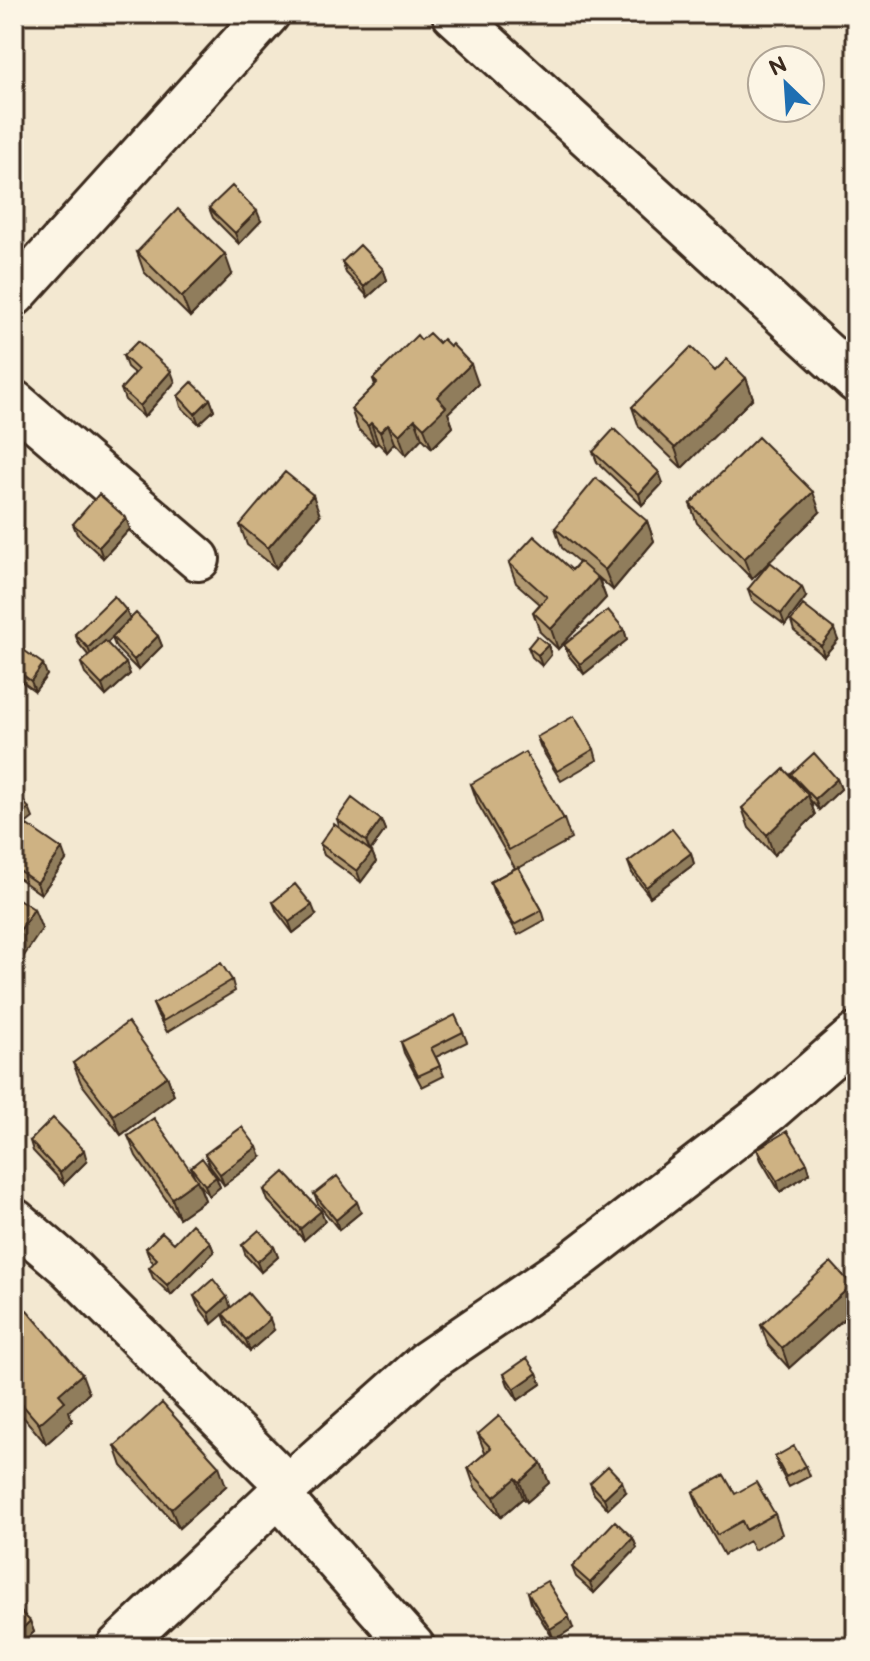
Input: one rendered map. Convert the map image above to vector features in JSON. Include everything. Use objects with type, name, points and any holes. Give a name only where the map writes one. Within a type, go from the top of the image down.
[{"type":"street","points":[[14,295],[268,14]]},
{"type":"street","points":[[454,14],[856,381]]},
{"type":"street","points":[[14,402],[198,559]]},
{"type":"street","points":[[118,1647],[283,1491],[427,1362],[572,1263],[770,1110],[856,1035]]},
{"type":"street","points":[[14,1220],[68,1266],[283,1491],[413,1647]]},
{"type":"building","points":[[232,186],[257,211],[235,233],[209,208]]},
{"type":"building","points":[[178,209],[225,254],[182,297],[137,252]]},
{"type":"building","points":[[360,245],[383,269],[364,287],[342,262]]},
{"type":"building","points":[[429,333],[439,343],[443,339],[450,346],[452,344],[471,364],[437,397],[446,407],[424,428],[415,419],[399,435],[388,424],[380,432],[371,423],[368,426],[351,409],[377,383],[373,379],[417,335],[421,340]]},
{"type":"building","points":[[138,341],[171,371],[140,406],[121,389],[138,370],[123,356]]},
{"type":"building","points":[[691,347],[715,371],[727,359],[746,378],[675,448],[632,407]]},
{"type":"building","points":[[192,382],[210,399],[195,414],[178,396]]},
{"type":"building","points":[[614,429],[659,472],[639,494],[593,452]]},
{"type":"building","points":[[758,437],[813,492],[744,559],[690,504]]},
{"type":"building","points":[[285,472],[313,495],[268,548],[240,525]]},
{"type":"building","points":[[596,478],[647,521],[605,570],[555,528]]},
{"type":"building","points":[[99,494],[126,518],[99,547],[73,524]]},
{"type":"building","points":[[534,536],[572,570],[580,562],[598,578],[551,629],[533,612],[547,597],[509,563]]},
{"type":"building","points":[[770,562],[802,587],[781,614],[748,589]]},
{"type":"building","points":[[114,596],[126,610],[88,648],[75,634]]},
{"type":"building","points":[[803,605],[834,629],[821,646],[791,621]]},
{"type":"building","points":[[608,610],[624,629],[580,664],[564,645]]},
{"type":"building","points":[[136,613],[158,636],[134,660],[112,637]]},
{"type":"building","points":[[537,636],[548,645],[538,655],[528,647]]},
{"type":"building","points":[[105,641],[126,663],[102,685],[81,663]]},
{"type":"building","points":[[18,646],[43,664],[31,681],[14,668],[14,652]]},
{"type":"building","points":[[574,716],[594,749],[557,771],[537,737]]},
{"type":"building","points":[[525,752],[564,819],[509,850],[471,784]]},
{"type":"building","points":[[814,753],[837,779],[815,799],[791,774]]},
{"type":"building","points":[[784,769],[808,795],[767,835],[742,808]]},
{"type":"building","points":[[14,790],[29,808],[14,819]]},
{"type":"building","points":[[352,798],[381,820],[366,841],[337,819]]},
{"type":"building","points":[[334,824],[372,852],[357,871],[320,844]]},
{"type":"building","points":[[27,825],[62,849],[37,883],[14,867],[14,843]]},
{"type":"building","points":[[672,829],[691,853],[646,887],[628,862]]},
{"type":"building","points":[[518,867],[542,910],[514,925],[490,882]]},
{"type":"building","points":[[295,884],[312,905],[289,922],[273,902]]},
{"type":"building","points":[[14,896],[34,909],[14,940]]},
{"type":"building","points":[[221,963],[232,980],[163,1021],[153,1004]]},
{"type":"building","points":[[455,1015],[463,1032],[431,1048],[440,1066],[418,1076],[401,1042]]},
{"type":"building","points":[[128,1022],[167,1076],[113,1115],[73,1063]]},
{"type":"building","points":[[53,1118],[84,1150],[60,1173],[30,1141]]},
{"type":"building","points":[[154,1118],[197,1180],[172,1198],[128,1136]]},
{"type":"building","points":[[242,1127],[257,1147],[220,1174],[205,1154]]},
{"type":"building","points":[[787,1131],[807,1163],[777,1181],[757,1149]]},
{"type":"building","points":[[202,1158],[216,1177],[205,1185],[191,1167]]},
{"type":"building","points":[[284,1172],[321,1211],[300,1229],[264,1190]]},
{"type":"building","points":[[337,1176],[357,1202],[336,1220],[314,1194]]},
{"type":"building","points":[[192,1224],[210,1242],[167,1285],[149,1268],[157,1259],[146,1248],[162,1232],[174,1243]]},
{"type":"building","points":[[259,1230],[274,1247],[257,1262],[242,1245]]},
{"type":"building","points":[[831,1262],[852,1285],[782,1348],[761,1325]]},
{"type":"building","points":[[213,1279],[227,1297],[209,1313],[194,1296]]},
{"type":"building","points":[[248,1293],[270,1319],[246,1340],[223,1314]]},
{"type":"building","points":[[27,1310],[82,1374],[59,1394],[65,1401],[39,1424],[14,1395],[14,1320]]},
{"type":"building","points":[[527,1358],[537,1373],[514,1389],[504,1374]]},
{"type":"building","points":[[162,1403],[219,1466],[171,1509],[115,1446]]},
{"type":"building","points":[[499,1416],[541,1463],[520,1482],[516,1478],[494,1497],[468,1468],[491,1448],[478,1434]]},
{"type":"building","points":[[794,1446],[806,1466],[786,1477],[775,1457]]},
{"type":"building","points":[[608,1466],[622,1481],[604,1498],[590,1483]]},
{"type":"building","points":[[724,1475],[735,1494],[756,1482],[775,1514],[746,1530],[742,1521],[717,1535],[693,1492]]},
{"type":"building","points":[[615,1521],[633,1538],[590,1583],[572,1567]]},
{"type":"building","points":[[547,1581],[569,1617],[550,1629],[528,1592]]},
{"type":"building","points":[[14,1605],[30,1621],[19,1632],[14,1627]]},
{"type":"building","points":[[362,1638],[370,1647],[350,1647]]}]
